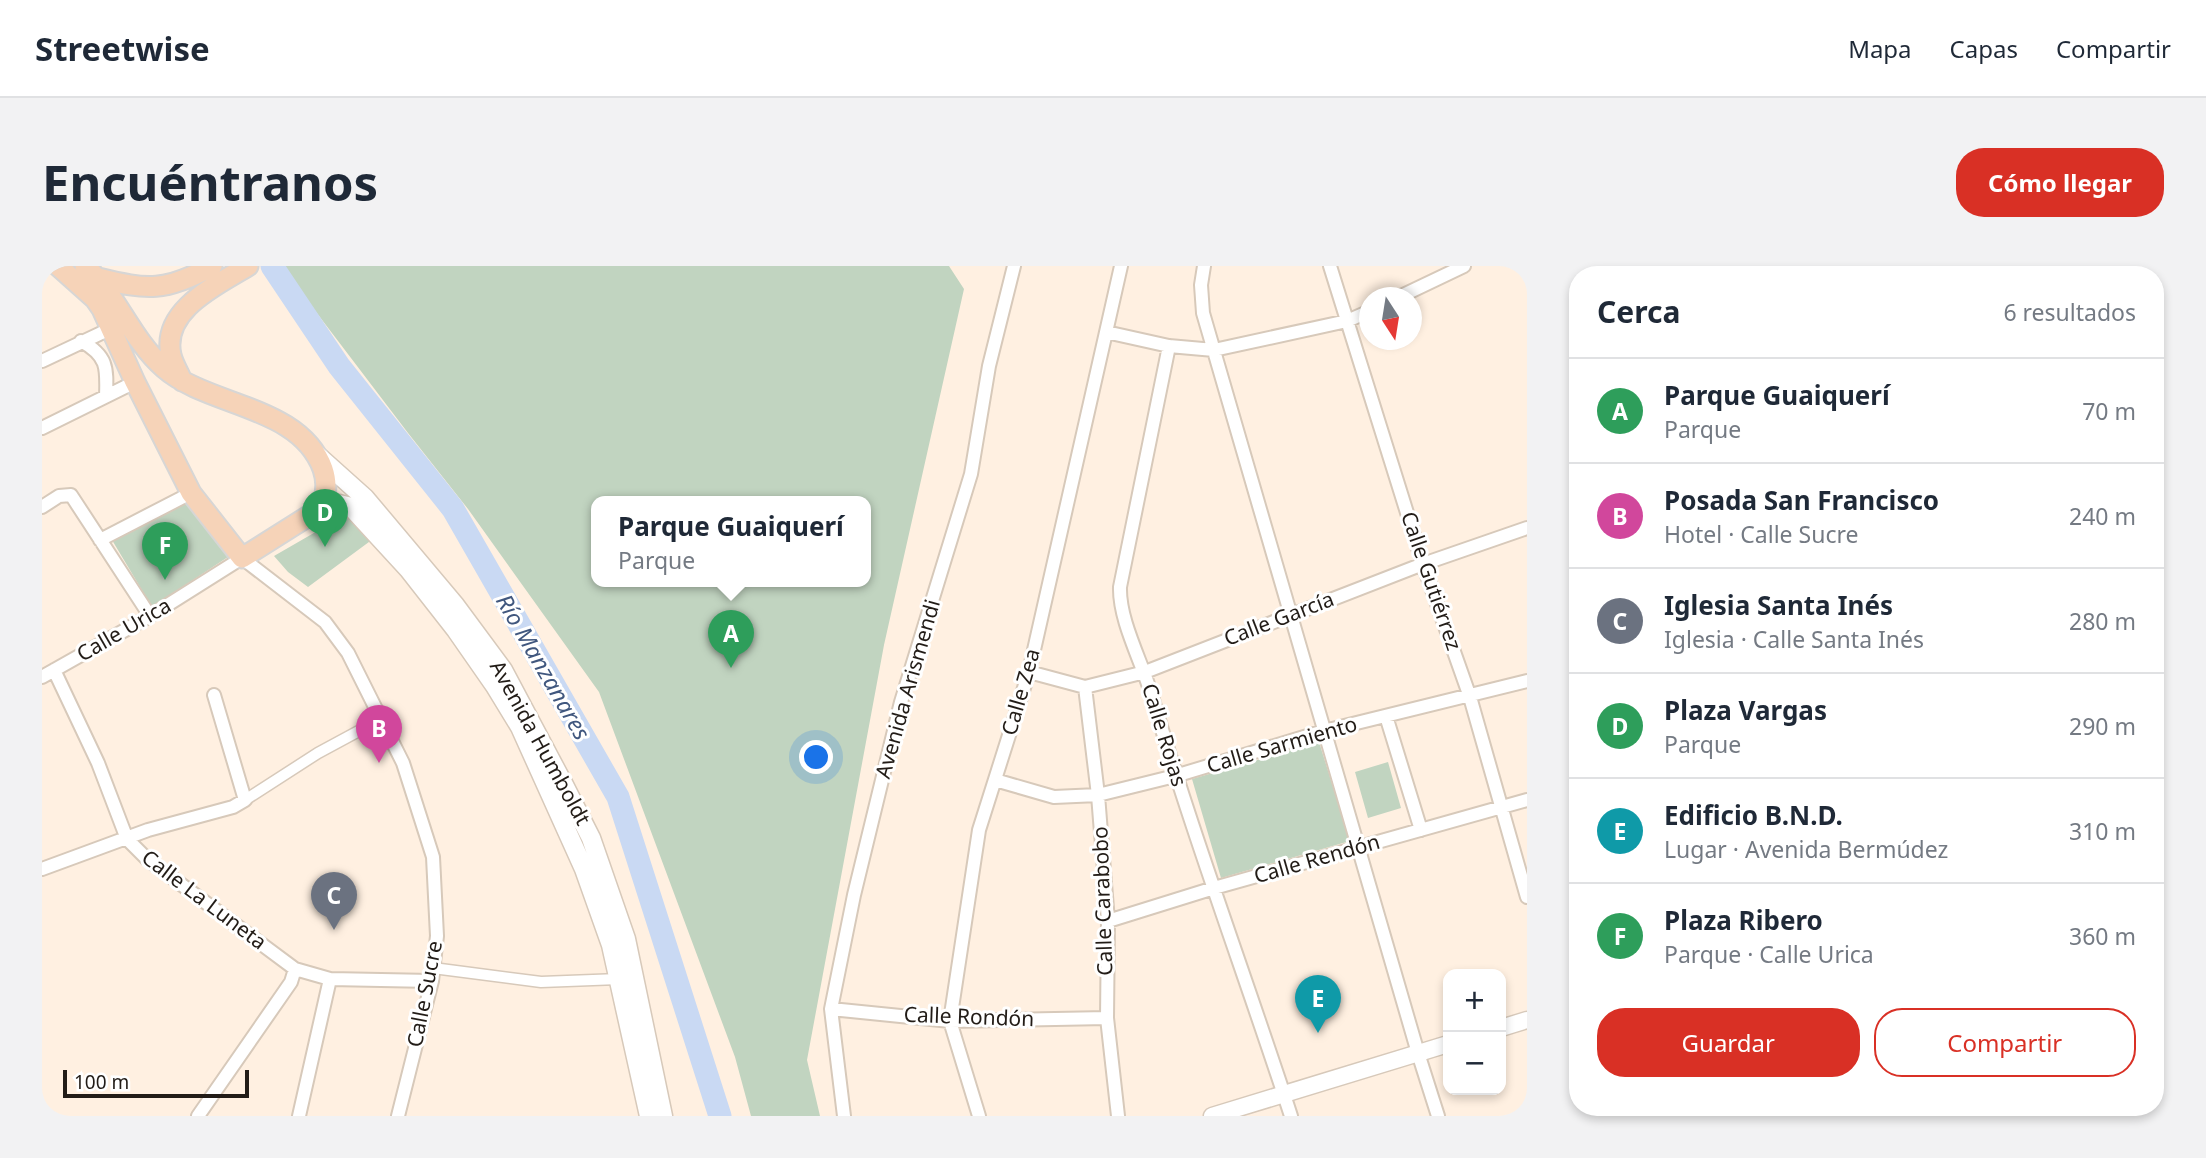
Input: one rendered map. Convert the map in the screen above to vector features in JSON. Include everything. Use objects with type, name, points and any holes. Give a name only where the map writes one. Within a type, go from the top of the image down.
[{"type":"main road","points":[[58,266],[94,299],[111,328],[191,493],[242,558],[318,510],[325,500],[327,487],[317,455]]},
{"type":"main road","points":[[182,382],[171,356],[171,334],[197,286],[212,266]]},
{"type":"main road","points":[[91,272],[151,288],[197,286],[248,266]]},
{"type":"main road","points":[[91,272],[148,350],[182,382]]},
{"type":"main road","name":"Avenida Humboldt","points":[[182,382],[260,411],[302,440],[365,498],[455,605],[503,670],[592,838],[626,939],[663,1116]]},
{"type":"main road","name":"Avenida Humboldt","points":[[318,510],[339,504],[351,507],[409,569],[456,630],[520,727],[584,869],[611,945],[649,1116]]},
{"type":"street","name":"Avenida Arismendi","points":[[844,1116],[831,1009],[854,895],[901,702],[971,474],[989,366],[1014,266]]},
{"type":"street","name":"Calle Zea","points":[[979,1116],[950,1021],[979,830],[1029,672],[1121,266]]},
{"type":"street","points":[[1203,266],[1203,313],[1438,1116]]},
{"type":"street","name":"Calle Gutiérrez","points":[[1330,266],[1423,564],[1470,696],[1527,898]]},
{"type":"street","points":[[1420,287],[1464,266]]},
{"type":"street","points":[[1106,332],[1169,346],[1214,349],[1347,321],[1359,316]]},
{"type":"street","points":[[42,360],[111,328]]},
{"type":"street","points":[[81,341],[95,348],[106,365],[106,396]]},
{"type":"street","name":"Calle Rojas","points":[[1169,346],[1120,587],[1120,603],[1145,672],[1175,776],[1291,1116]]},
{"type":"street","points":[[42,428],[135,382]]},
{"type":"street","points":[[100,540],[191,493]]},
{"type":"street","points":[[42,508],[65,494],[71,495],[150,616]]},
{"type":"street","name":"Calle García","points":[[1029,672],[1085,687],[1145,672],[1423,564],[1527,527]]},
{"type":"street","name":"Calle Urica","points":[[42,677],[150,616],[242,558]]},
{"type":"street","name":"Calle Sucre","points":[[242,558],[325,622],[348,653],[403,762],[433,857],[437,936],[432,974],[398,1116]]},
{"type":"street","name":"Calle La Luneta","points":[[54,670],[90,743],[127,839],[147,859],[295,969]]},
{"type":"street","name":"Calle Sarmiento","points":[[995,780],[1054,797],[1098,795],[1175,776],[1324,731],[1527,681]]},
{"type":"street","name":"Calle Carabobo","points":[[1085,687],[1098,795],[1108,921],[1107,1018],[1118,1116]]},
{"type":"street","points":[[214,695],[245,800]]},
{"type":"street","points":[[1386,716],[1421,830]]},
{"type":"street","points":[[42,869],[148,830],[233,807],[318,753],[381,719]]},
{"type":"street","name":"Calle Rendón","points":[[1108,921],[1214,888],[1527,800]]},
{"type":"street","points":[[201,1115],[291,982],[295,969],[330,979],[432,974],[541,982],[619,979]]},
{"type":"street","points":[[299,1116],[330,979]]},
{"type":"street","name":"Calle Rondón","points":[[831,1009],[950,1021],[1107,1018]]},
{"type":"street","points":[[1506,1026],[1527,1020]]},
{"type":"street","points":[[1212,1116],[1443,1046]]},
{"type":"green space","points":[[281,266],[949,266],[964,289],[884,645],[807,1060],[820,1116],[751,1116],[735,1057],[599,692],[468,509]]},
{"type":"green space","points":[[192,500],[234,553],[152,607],[112,540]]},
{"type":"green space","points":[[352,511],[373,539],[308,587],[288,572],[274,556]]},
{"type":"green space","points":[[1319,742],[1350,841],[1221,878],[1192,779]]},
{"type":"green space","points":[[1388,762],[1401,808],[1368,818],[1355,772]]},
{"type":"waterway","name":"Río Manzanares","points":[[272,266],[339,366],[453,509],[618,797],[720,1116]]},
{"type":"place","name":"Plaza Vargas","points":[[325,547]]},
{"type":"place","name":"Plaza Ribero","points":[[165,580]]},
{"type":"place","name":"Parque Guaiquerí","points":[[731,668]]},
{"type":"place","name":"Posada San Francisco","points":[[379,763]]},
{"type":"place","name":"Iglesia Santa Inés","points":[[334,930]]},
{"type":"place","name":"Edificio B.N.D.","points":[[1318,1033]]}]
